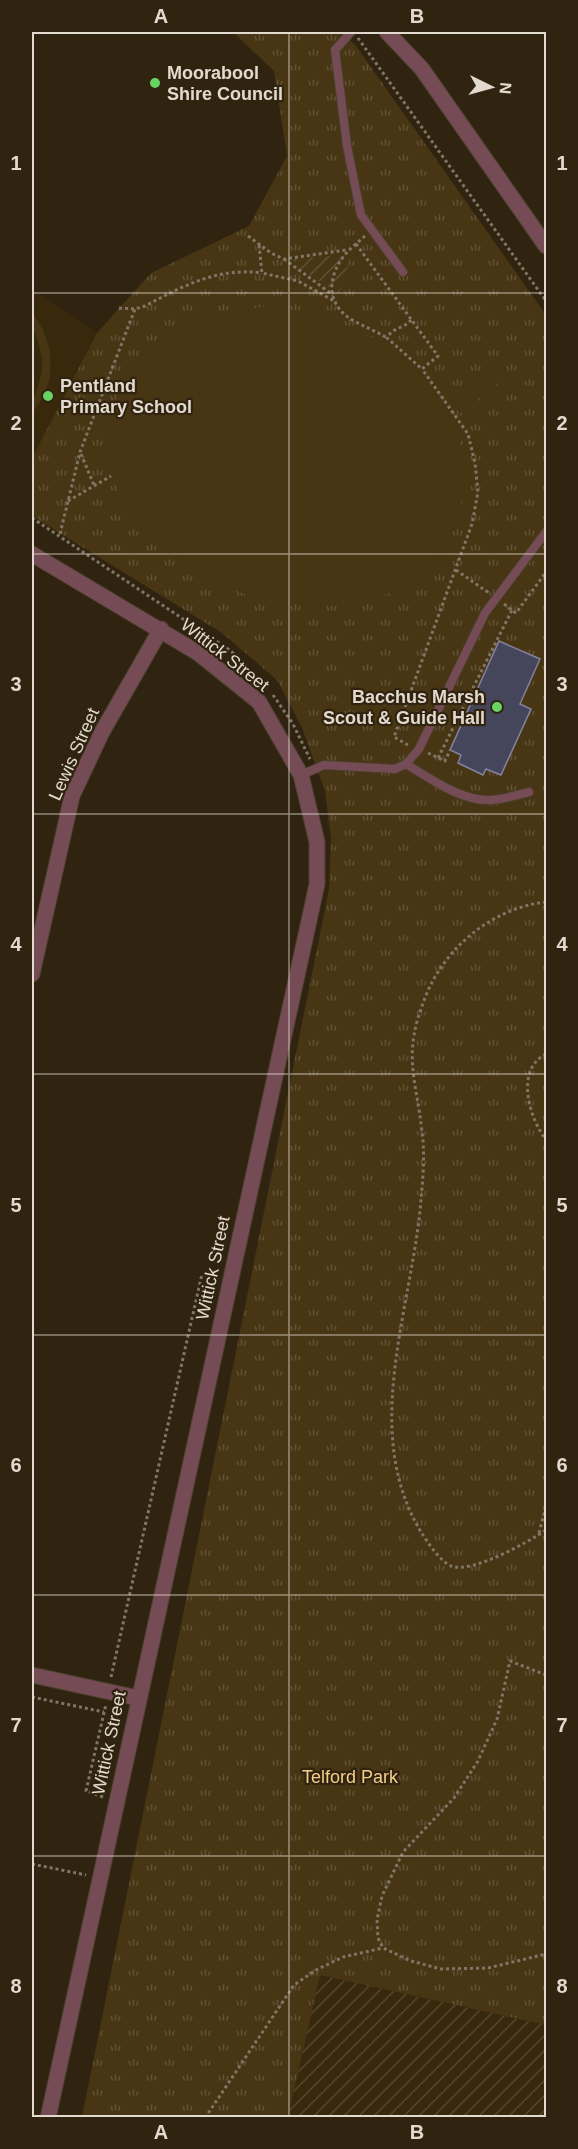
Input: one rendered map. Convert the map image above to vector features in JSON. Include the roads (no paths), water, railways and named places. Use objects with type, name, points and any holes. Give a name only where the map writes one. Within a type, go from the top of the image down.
[{"type":"street","points":[[387,32],[422,69],[546,246]]},
{"type":"street","name":"Wittick Street","points":[[32,554],[198,653],[259,702],[301,775],[317,842],[317,884],[48,2118]]},
{"type":"street","name":"Lewis Street","points":[[32,974],[72,796],[102,732],[161,629]]},
{"type":"street","points":[[32,1675],[138,1698]]},
{"type":"lane","points":[[351,32],[335,50],[347,146],[361,215],[403,272]]},
{"type":"lane","points":[[301,775],[324,765],[383,770],[395,769],[406,764],[419,749],[485,613],[546,532]]},
{"type":"lane","points":[[406,764],[455,792],[473,798],[492,800],[530,792]]},
{"type":"place","name":"Moorabool Shire Council","points":[[155,83]]},
{"type":"place","name":"Pentland Primary School","points":[[48,396]]},
{"type":"place","name":"Bacchus Marsh Scout & Guide Hall","points":[[497,707]]},
{"type":"park label","name":"Telford Park","points":[[350,1777]]}]
